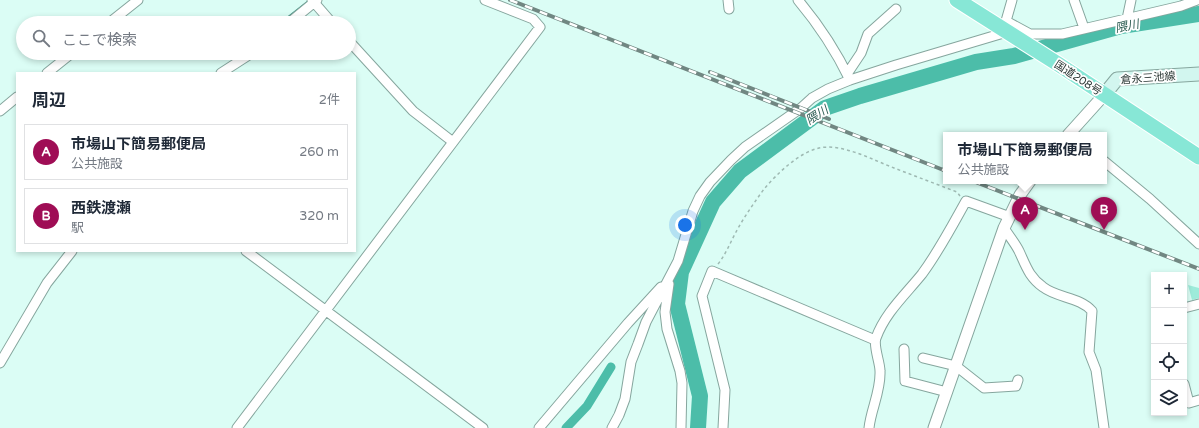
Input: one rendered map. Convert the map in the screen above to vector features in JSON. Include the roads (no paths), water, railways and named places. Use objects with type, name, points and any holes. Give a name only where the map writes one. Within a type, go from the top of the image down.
[{"type":"highway","name":"国道208号","points":[[957,0],[1006,29],[1199,157]]},
{"type":"main road","name":"倉永三池線","points":[[1104,95],[1117,79],[1199,74]]},
{"type":"street","points":[[118,16],[138,0]]},
{"type":"street","points":[[237,428],[540,27],[533,19],[485,0]]},
{"type":"street","points":[[798,0],[815,20],[839,57],[849,77]]},
{"type":"street","points":[[1006,29],[1012,0]]},
{"type":"street","points":[[1074,0],[1084,28]]},
{"type":"street","points":[[1127,18],[1131,0]]},
{"type":"street","points":[[612,428],[625,399],[631,362],[646,322],[678,261],[693,212],[700,196],[710,182],[745,147],[801,108],[812,98],[849,77],[1006,29],[1030,34],[1062,34],[1181,6],[1197,0]]},
{"type":"street","points":[[297,16],[314,1],[326,16]]},
{"type":"street","points":[[849,77],[861,53],[868,34],[896,9]]},
{"type":"street","points":[[356,49],[413,111],[454,142]]},
{"type":"street","points":[[48,72],[63,60]]},
{"type":"street","points":[[224,72],[242,60]]},
{"type":"street","points":[[1072,132],[1104,95]]},
{"type":"street","points":[[0,111],[16,100]]},
{"type":"street","points":[[1107,163],[1150,199],[1199,244]]},
{"type":"street","points":[[934,428],[1004,228],[1020,195],[1028,184]]},
{"type":"street","points":[[869,428],[880,387],[880,370],[875,340],[882,323],[922,274],[941,246],[966,201],[1010,217]]},
{"type":"street","points":[[1004,228],[1019,252],[1027,271],[1037,283],[1045,288],[1087,305],[1092,312],[1089,352],[1096,370],[1104,428]]},
{"type":"street","points":[[0,363],[47,283],[71,252]]},
{"type":"street","points":[[247,252],[483,428]]},
{"type":"street","points":[[723,428],[725,390],[702,296],[712,271],[875,340]]},
{"type":"street","points":[[539,428],[628,323],[670,277]]},
{"type":"street","points":[[670,277],[665,312],[667,329],[680,371],[682,383],[681,428]]},
{"type":"street","points":[[1187,307],[1199,304]]},
{"type":"street","points":[[904,349],[905,381],[947,392]]},
{"type":"street","points":[[923,358],[956,366],[984,388],[1016,386],[1018,380]]},
{"type":"street","points":[[1187,395],[1189,403],[1199,400]]},
{"type":"waterway","points":[[290,16],[309,1]]},
{"type":"waterway","name":"隈川","points":[[698,428],[700,396],[677,304],[681,272],[713,202],[740,171],[825,108],[860,96],[976,62],[1014,56],[1121,26],[1199,14]]},
{"type":"waterway","points":[[566,428],[587,406],[611,367]]},
{"type":"railway","points":[[510,0],[943,170]]},
{"type":"railway","points":[[710,72],[829,119]]},
{"type":"railway","points":[[981,184],[1199,269]]},
{"type":"place","name":"市場山下簡易郵便局","points":[[1025,230]]},
{"type":"place","name":"西鉄渡瀬","points":[[1104,230]]}]
